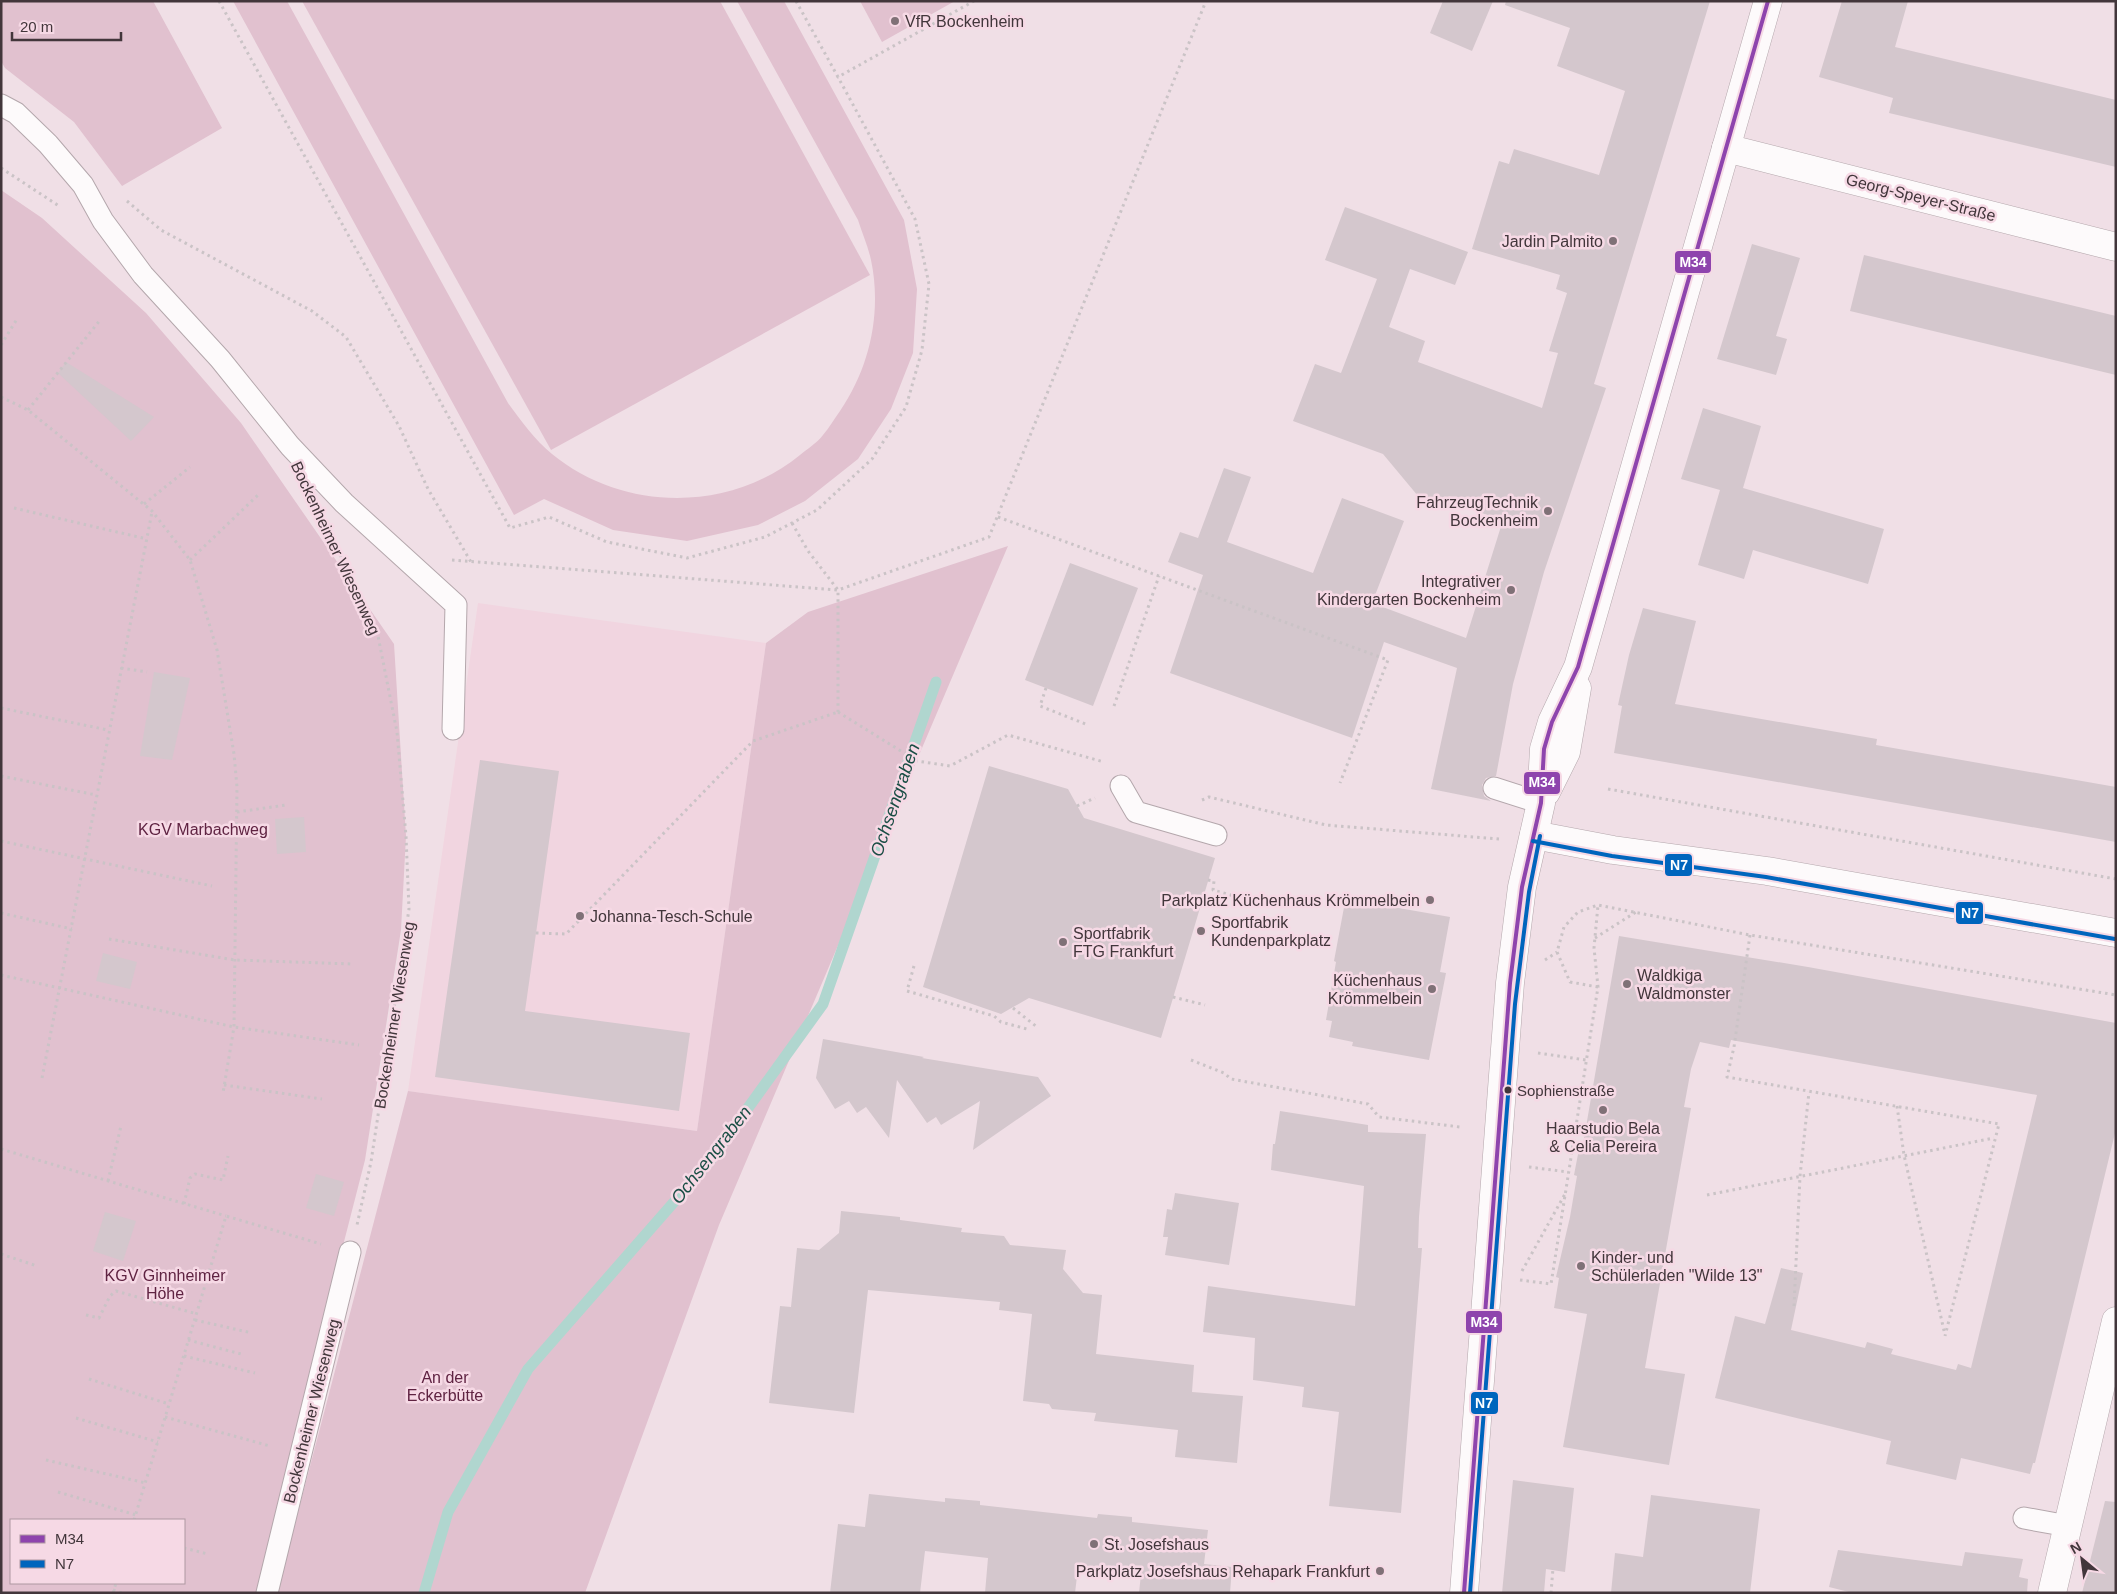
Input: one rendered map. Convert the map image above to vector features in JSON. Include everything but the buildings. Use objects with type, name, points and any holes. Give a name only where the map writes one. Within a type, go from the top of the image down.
[{"type":"main road","points":[[1464,1593],[1488,1287],[1507,1008],[1522,888],[1541,803],[1544,749],[1552,722],[1578,667],[1768,1]]},
{"type":"main road","name":"Georg-Speyer-Straße","points":[[1726,148],[2116,247]]},
{"type":"main road","points":[[1534,835],[1613,850],[1767,871],[2116,933]]},
{"type":"main road","points":[[2052,1593],[2110,1370],[2116,1321]]},
{"type":"lane","points":[[1,105],[16,113],[48,144],[83,185],[103,221],[143,275],[220,359],[290,446],[344,503],[456,605],[453,729]]},
{"type":"lane","points":[[1121,786],[1136,812],[1216,835]]},
{"type":"lane","points":[[1494,788],[1541,803]]},
{"type":"lane","name":"Bockenheimer Wiesenweg","points":[[267,1593],[350,1252]]},
{"type":"lane","points":[[2024,1518],[2068,1526]]},
{"type":"path","points":[[219,1],[510,528],[549,517],[607,542],[686,558],[765,537],[816,510],[872,459],[906,406],[922,350],[929,284],[915,220],[796,1]]},
{"type":"path","points":[[838,77],[974,1]]},
{"type":"path","points":[[399,553],[471,562],[838,590],[990,537],[1206,1]]},
{"type":"path","points":[[1,168],[67,211],[103,221]]},
{"type":"path","points":[[131,204],[161,230],[312,311],[346,337],[399,426],[428,489],[471,562]]},
{"type":"path","points":[[1,345],[17,319]]},
{"type":"path","points":[[28,410],[101,319]]},
{"type":"path","points":[[1,397],[28,410],[144,504],[152,511],[190,560],[217,650],[234,754],[237,812],[234,1028],[223,1093]]},
{"type":"path","points":[[144,504],[190,466]]},
{"type":"path","points":[[190,560],[258,495]]},
{"type":"path","points":[[14,508],[147,539]]},
{"type":"path","points":[[42,1078],[61,988],[108,730],[152,511]]},
{"type":"path","points":[[998,517],[1388,660],[1340,783]]},
{"type":"path","points":[[792,523],[808,551],[838,590],[838,712]]},
{"type":"path","name":"Bockenheimer Wiesenweg","points":[[328,528],[378,636],[398,732],[406,836],[409,909],[371,1162],[350,1252]]},
{"type":"path","points":[[1114,706],[1159,576]]},
{"type":"path","points":[[121,668],[147,672]]},
{"type":"path","points":[[1046,688],[1040,706],[1088,725]]},
{"type":"path","points":[[1,708],[108,730]]},
{"type":"path","points":[[838,712],[917,761],[950,766],[1008,736],[1106,762],[1121,786]]},
{"type":"path","points":[[536,933],[566,934],[752,741],[838,712]]},
{"type":"path","points":[[1,776],[96,796]]},
{"type":"path","points":[[1608,789],[2116,879]]},
{"type":"path","points":[[1193,803],[1208,797],[1326,825],[1492,839]]},
{"type":"path","points":[[237,812],[286,805]]},
{"type":"path","points":[[1,841],[212,886]]},
{"type":"path","points":[[1208,880],[1214,881],[1213,890],[1234,896]]},
{"type":"path","points":[[1565,1194],[1518,1279],[1551,1284],[1598,986],[1595,938],[1598,905]]},
{"type":"path","points":[[1547,959],[1557,952],[1564,928],[1578,912],[1598,905],[1750,935],[2116,995]]},
{"type":"path","points":[[1595,938],[1636,912]]},
{"type":"path","points":[[1,914],[72,929]]},
{"type":"path","points":[[1750,935],[1728,1077],[1809,1092],[1897,1106],[1998,1124],[1945,1336],[1904,1155],[1897,1106]]},
{"type":"path","points":[[108,939],[235,960],[353,964]]},
{"type":"path","points":[[1557,952],[1570,982],[1598,986]]},
{"type":"path","points":[[914,966],[907,991],[994,1016],[1001,1022],[1028,1029]]},
{"type":"path","points":[[1,975],[234,1028],[359,1045]]},
{"type":"path","points":[[1173,997],[1205,1005]]},
{"type":"path","points":[[1012,1008],[1037,1027]]},
{"type":"path","points":[[1538,1053],[1586,1060]]},
{"type":"path","points":[[1191,1060],[1224,1073],[1231,1079],[1368,1104],[1379,1117],[1460,1127]]},
{"type":"path","points":[[224,1085],[322,1099]]},
{"type":"path","points":[[1794,1306],[1800,1176],[1809,1092]]},
{"type":"path","points":[[108,1181],[121,1126]]},
{"type":"path","points":[[1707,1195],[1994,1138]]},
{"type":"path","points":[[1,1149],[350,1252]]},
{"type":"path","points":[[184,1204],[190,1178],[195,1174],[223,1180],[228,1156]]},
{"type":"path","points":[[1526,1166],[1568,1172]]},
{"type":"path","points":[[134,1519],[226,1216]]},
{"type":"path","points":[[1,1254],[37,1266]]},
{"type":"path","points":[[86,1315],[99,1318],[110,1296],[116,1292],[196,1314]]},
{"type":"path","points":[[195,1320],[252,1333]]},
{"type":"path","points":[[188,1340],[242,1354]]},
{"type":"path","points":[[184,1356],[255,1373]]},
{"type":"path","points":[[89,1380],[169,1404]]},
{"type":"path","points":[[165,1417],[270,1446]]},
{"type":"path","points":[[76,1418],[158,1442]]},
{"type":"path","points":[[46,1460],[146,1483]]},
{"type":"path","points":[[58,1492],[136,1515]]},
{"type":"path","points":[[185,1548],[208,1554]]},
{"type":"path","points":[[1551,1593],[1553,1568]]},
{"type":"path","points":[[113,1591],[122,1593]]},
{"type":"shaded area","name":"Johanna-Tesch-Schule","points":[[478,603],[766,643],[697,1131],[408,1091]]},
{"type":"green space","points":[[1,1],[153,1],[222,128],[122,186],[74,122],[5,68],[1,61]]},
{"type":"green space","points":[[233,1],[287,1],[508,403],[534,436],[552,454],[580,473],[611,487],[643,495],[676,498],[709,495],[741,487],[772,474],[815,443],[821,438],[850,394],[866,358],[871,338],[874,319],[874,280],[870,255],[858,220],[737,1],[784,1],[904,220],[917,289],[913,353],[891,409],[858,459],[805,501],[758,525],[687,541],[613,530],[544,499],[514,515]]},
{"type":"green space","points":[[302,1],[720,1],[870,275],[551,450]]},
{"type":"green space","name":"VfR Bockenheim","points":[[860,1],[955,1],[882,42]]},
{"type":"green space","name":"KGV Marbachweg","points":[[1,190],[42,218],[146,313],[241,423],[394,644],[406,836],[401,930],[365,1160],[309,1378],[259,1593],[1,1593]]},
{"type":"green space","name":"An der Eckerbütte","points":[[1008,546],[719,1225],[585,1593],[277,1593],[408,1091],[697,1131],[766,643],[808,612]]},
{"type":"waterway","name":"Ochsengraben","points":[[424,1593],[448,1512],[528,1369],[709,1162],[823,1004],[936,682]]},
{"type":"transit line","name":"M34","points":[[1464,1593],[1510,983],[1522,887],[1541,803],[1544,749],[1552,722],[1578,667],[1768,1]]},
{"type":"transit line","name":"N7","points":[[1470,1593],[1515,1004],[1529,892],[1540,836]]},
{"type":"transit line","name":"N7","points":[[1533,841],[1612,856],[1766,877],[2115,939]]},
{"type":"place","name":"VfR Bockenheim","points":[[895,21]]},
{"type":"place","name":"Jardin Palmito","points":[[1613,241]]},
{"type":"place","name":"FahrzeugTechnik Bockenheim","points":[[1548,511]]},
{"type":"place","name":"Integrativer Kindergarten Bockenheim","points":[[1511,590]]},
{"type":"place","name":"Parkplatz Küchenhaus Krömmelbein","points":[[1430,900]]},
{"type":"place","name":"Johanna-Tesch-Schule","points":[[580,916]]},
{"type":"place","name":"Sportfabrik Kundenparkplatz","points":[[1201,931]]},
{"type":"place","name":"Sportfabrik FTG Frankfurt","points":[[1063,942]]},
{"type":"place","name":"Waldkiga Waldmonster","points":[[1627,984]]},
{"type":"place","name":"Küchenhaus Krömmelbein","points":[[1432,989]]},
{"type":"place","name":"Sophienstraße","points":[[1508,1090]]},
{"type":"place","name":"Haarstudio Bela & Celia Pereira","points":[[1603,1110]]},
{"type":"place","name":"Kinder- und Schülerladen \"Wilde 13\"","points":[[1581,1266]]},
{"type":"place","name":"St. Josefshaus","points":[[1094,1544]]},
{"type":"place","name":"Parkplatz Josefshaus Rehapark Frankfurt","points":[[1380,1571]]},
{"type":"park label","name":"KGV Ginnheimer Höhe","points":[[165,1284]]}]
